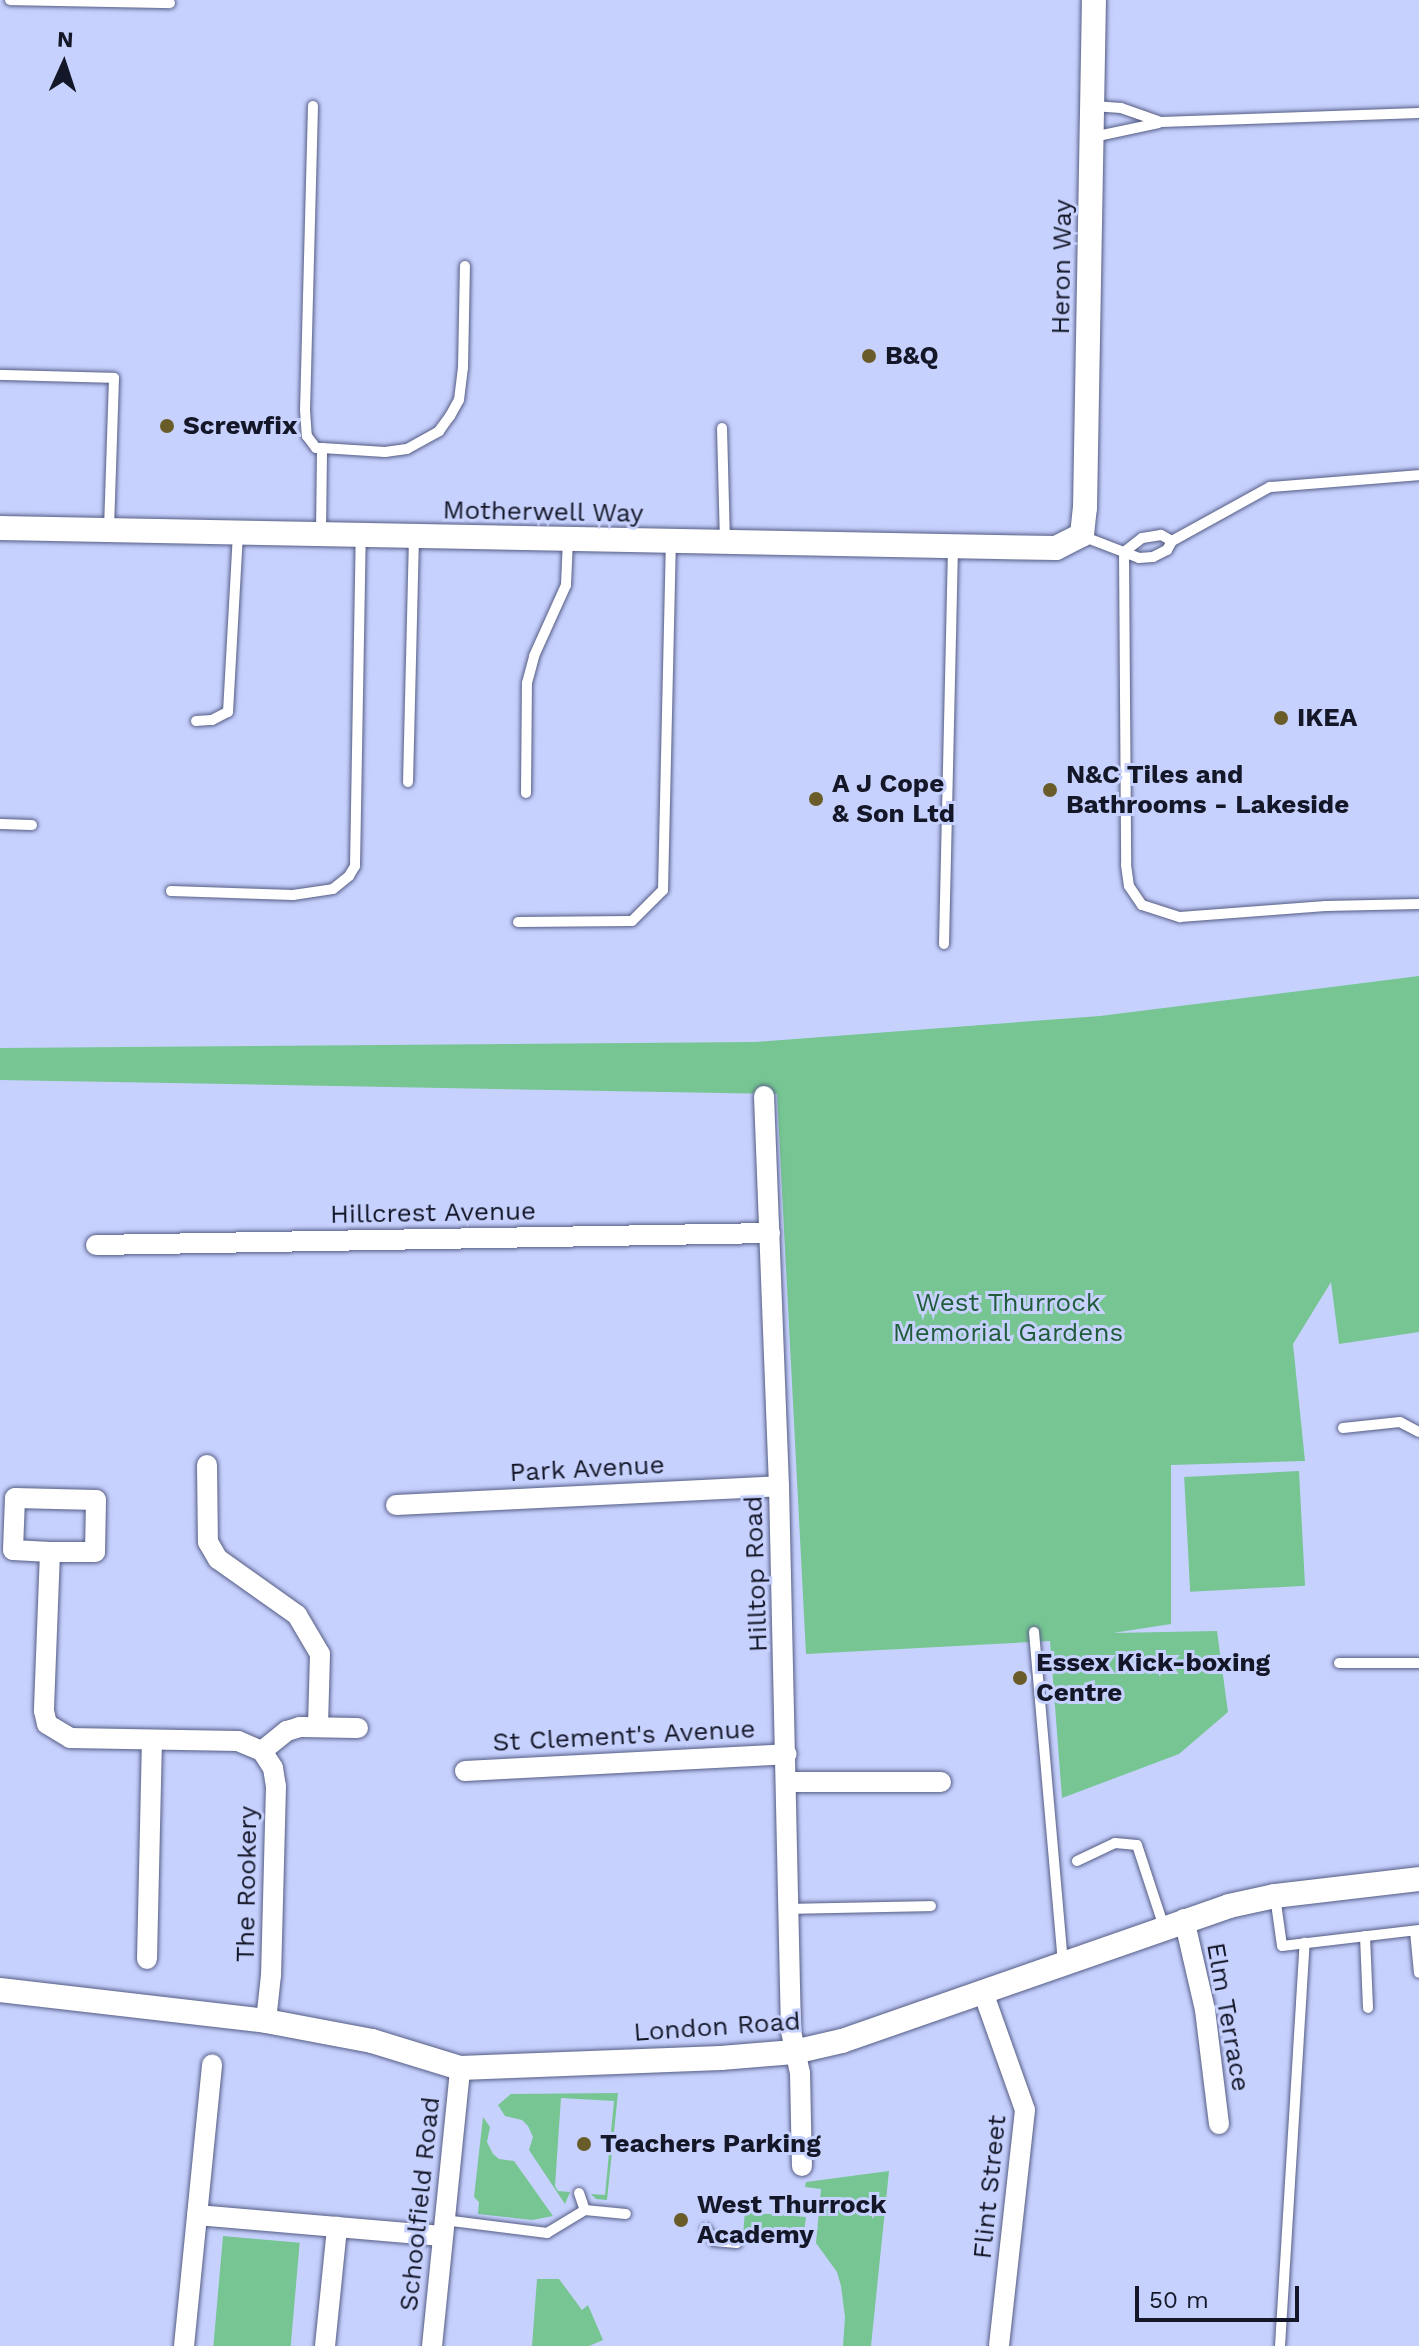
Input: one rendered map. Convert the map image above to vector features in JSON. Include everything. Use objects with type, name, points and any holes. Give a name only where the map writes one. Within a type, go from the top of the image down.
[{"type":"street","name":"Heron Way","points":[[1082,535],[1094,0]]},
{"type":"street","name":"Motherwell Way","points":[[0,528],[1043,549],[1056,548],[1082,535]]},
{"type":"street","name":"Hilltop Road","points":[[764,1096],[779,1486],[794,2052],[800,2073],[802,2166]]},
{"type":"street","name":"Hillcrest Avenue","points":[[96,1245],[770,1233]]},
{"type":"street","points":[[207,1465],[208,1542],[218,1559],[297,1615],[320,1654],[318,1726]]},
{"type":"street","name":"Park Avenue","points":[[396,1505],[779,1486]]},
{"type":"street","points":[[15,1498],[96,1500],[95,1552],[50,1552],[13,1550],[15,1498]]},
{"type":"street","points":[[50,1552],[44,1711],[47,1724],[70,1738],[238,1741],[262,1751],[287,1731],[318,1726],[358,1728]]},
{"type":"street","points":[[147,1959],[152,1740]]},
{"type":"street","name":"The Rookery","points":[[262,1751],[273,1768],[276,1786],[271,1975],[266,2021]]},
{"type":"street","name":"St Clement's Avenue","points":[[465,1771],[787,1754]]},
{"type":"street","points":[[787,1782],[941,1782]]},
{"type":"street","name":"London Road","points":[[0,1990],[266,2021],[372,2041],[460,2068],[721,2058],[794,2052],[842,2041],[1064,1966],[1174,1923],[1275,1896],[1419,1879]]},
{"type":"street","name":"Elm Terrace","points":[[1174,1923],[1205,2010],[1219,2124]]},
{"type":"street","name":"Flint Street","points":[[983,1992],[1025,2110],[999,2346]]},
{"type":"street","points":[[184,2346],[212,2064]]},
{"type":"street","name":"Schoolfield Road","points":[[432,2346],[460,2068]]},
{"type":"street","points":[[197,2215],[337,2227],[443,2228]]},
{"type":"street","points":[[325,2346],[337,2227]]},
{"type":"lane","points":[[10,0],[170,3]]},
{"type":"lane","points":[[313,106],[305,410],[307,436],[316,448],[385,452],[407,449],[439,431],[459,400],[465,266]]},
{"type":"lane","points":[[1093,106],[1121,108],[1161,122]]},
{"type":"lane","points":[[1092,137],[1161,122],[1419,113]]},
{"type":"lane","points":[[0,375],[114,378],[109,531]]},
{"type":"lane","points":[[722,428],[725,543]]},
{"type":"lane","points":[[321,535],[322,448]]},
{"type":"lane","points":[[1082,535],[1139,558],[1153,557],[1167,550],[1172,541],[1270,487],[1419,475]]},
{"type":"lane","points":[[196,721],[212,720],[228,712],[238,534]]},
{"type":"lane","points":[[1124,552],[1142,538],[1161,535],[1172,541]]},
{"type":"lane","points":[[171,891],[293,895],[333,889],[349,876],[355,866],[361,536]]},
{"type":"lane","points":[[408,782],[414,537]]},
{"type":"lane","points":[[526,793],[527,683],[534,656],[566,585],[568,540]]},
{"type":"lane","points":[[518,922],[632,921],[663,890],[671,543]]},
{"type":"lane","points":[[944,944],[953,548]]},
{"type":"lane","points":[[1124,552],[1126,865],[1129,886],[1142,905],[1180,917],[1326,906],[1419,904]]},
{"type":"lane","points":[[0,824],[32,825]]},
{"type":"lane","points":[[1343,1428],[1400,1422],[1419,1432]]},
{"type":"lane","points":[[1034,1632],[1064,1966]]},
{"type":"lane","points":[[1339,1663],[1419,1663]]},
{"type":"lane","points":[[1077,1861],[1115,1843],[1137,1845],[1174,1923]]},
{"type":"lane","points":[[1275,1896],[1282,1946],[1417,1930],[1419,1973]]},
{"type":"lane","points":[[789,1909],[931,1906]]},
{"type":"lane","points":[[1365,1936],[1368,2008]]},
{"type":"lane","points":[[1280,2346],[1305,1943]]},
{"type":"lane","points":[[579,2193],[585,2210]]},
{"type":"lane","points":[[443,2228],[547,2233],[585,2210],[626,2214]]},
{"type":"lane","points":[[706,2229],[714,2241],[737,2243]]},
{"type":"green space","name":"West Thurrock Memorial Gardens","points":[[1419,976],[1419,1332],[1339,1344],[1331,1282],[1293,1344],[1305,1461],[1171,1465],[1171,1624],[1113,1633],[1217,1631],[1228,1712],[1179,1754],[1062,1798],[1050,1641],[806,1654],[777,1094],[0,1080],[0,1048],[755,1042],[1100,1016]]},
{"type":"green space","points":[[1299,1471],[1305,1586],[1190,1592],[1184,1477]]},
{"type":"green space","points":[[618,2093],[607,2200],[596,2199],[591,2194],[605,2195],[614,2101],[561,2098],[555,2186],[558,2191],[570,2192],[565,2204],[529,2150],[533,2137],[528,2126],[522,2120],[505,2116],[498,2105],[511,2094]]},
{"type":"green space","points":[[483,2117],[490,2127],[487,2142],[493,2154],[499,2159],[514,2161],[553,2216],[532,2220],[478,2214],[479,2202],[474,2197]]},
{"type":"green space","points":[[889,2171],[871,2346],[843,2346],[845,2317],[841,2286],[837,2272],[816,2243],[821,2189],[805,2187],[806,2182]]},
{"type":"green space","points":[[745,2212],[806,2217],[804,2233],[798,2238],[743,2234]]},
{"type":"green space","points":[[223,2236],[300,2243],[291,2346],[213,2346]]},
{"type":"green space","points":[[537,2279],[559,2279],[582,2310],[588,2305],[603,2340],[589,2346],[532,2346]]},
{"type":"place","name":"B&Q","points":[[869,356]]},
{"type":"place","name":"Screwfix","points":[[167,426]]},
{"type":"place","name":"IKEA","points":[[1281,718]]},
{"type":"place","name":"N&C Tiles and Bathrooms - Lakeside","points":[[1050,790]]},
{"type":"place","name":"A J Cope & Son Ltd","points":[[816,799]]},
{"type":"place","name":"Essex Kick-boxing Centre","points":[[1020,1678]]},
{"type":"place","name":"Teachers Parking","points":[[584,2144]]},
{"type":"place","name":"West Thurrock Academy","points":[[681,2220]]}]
